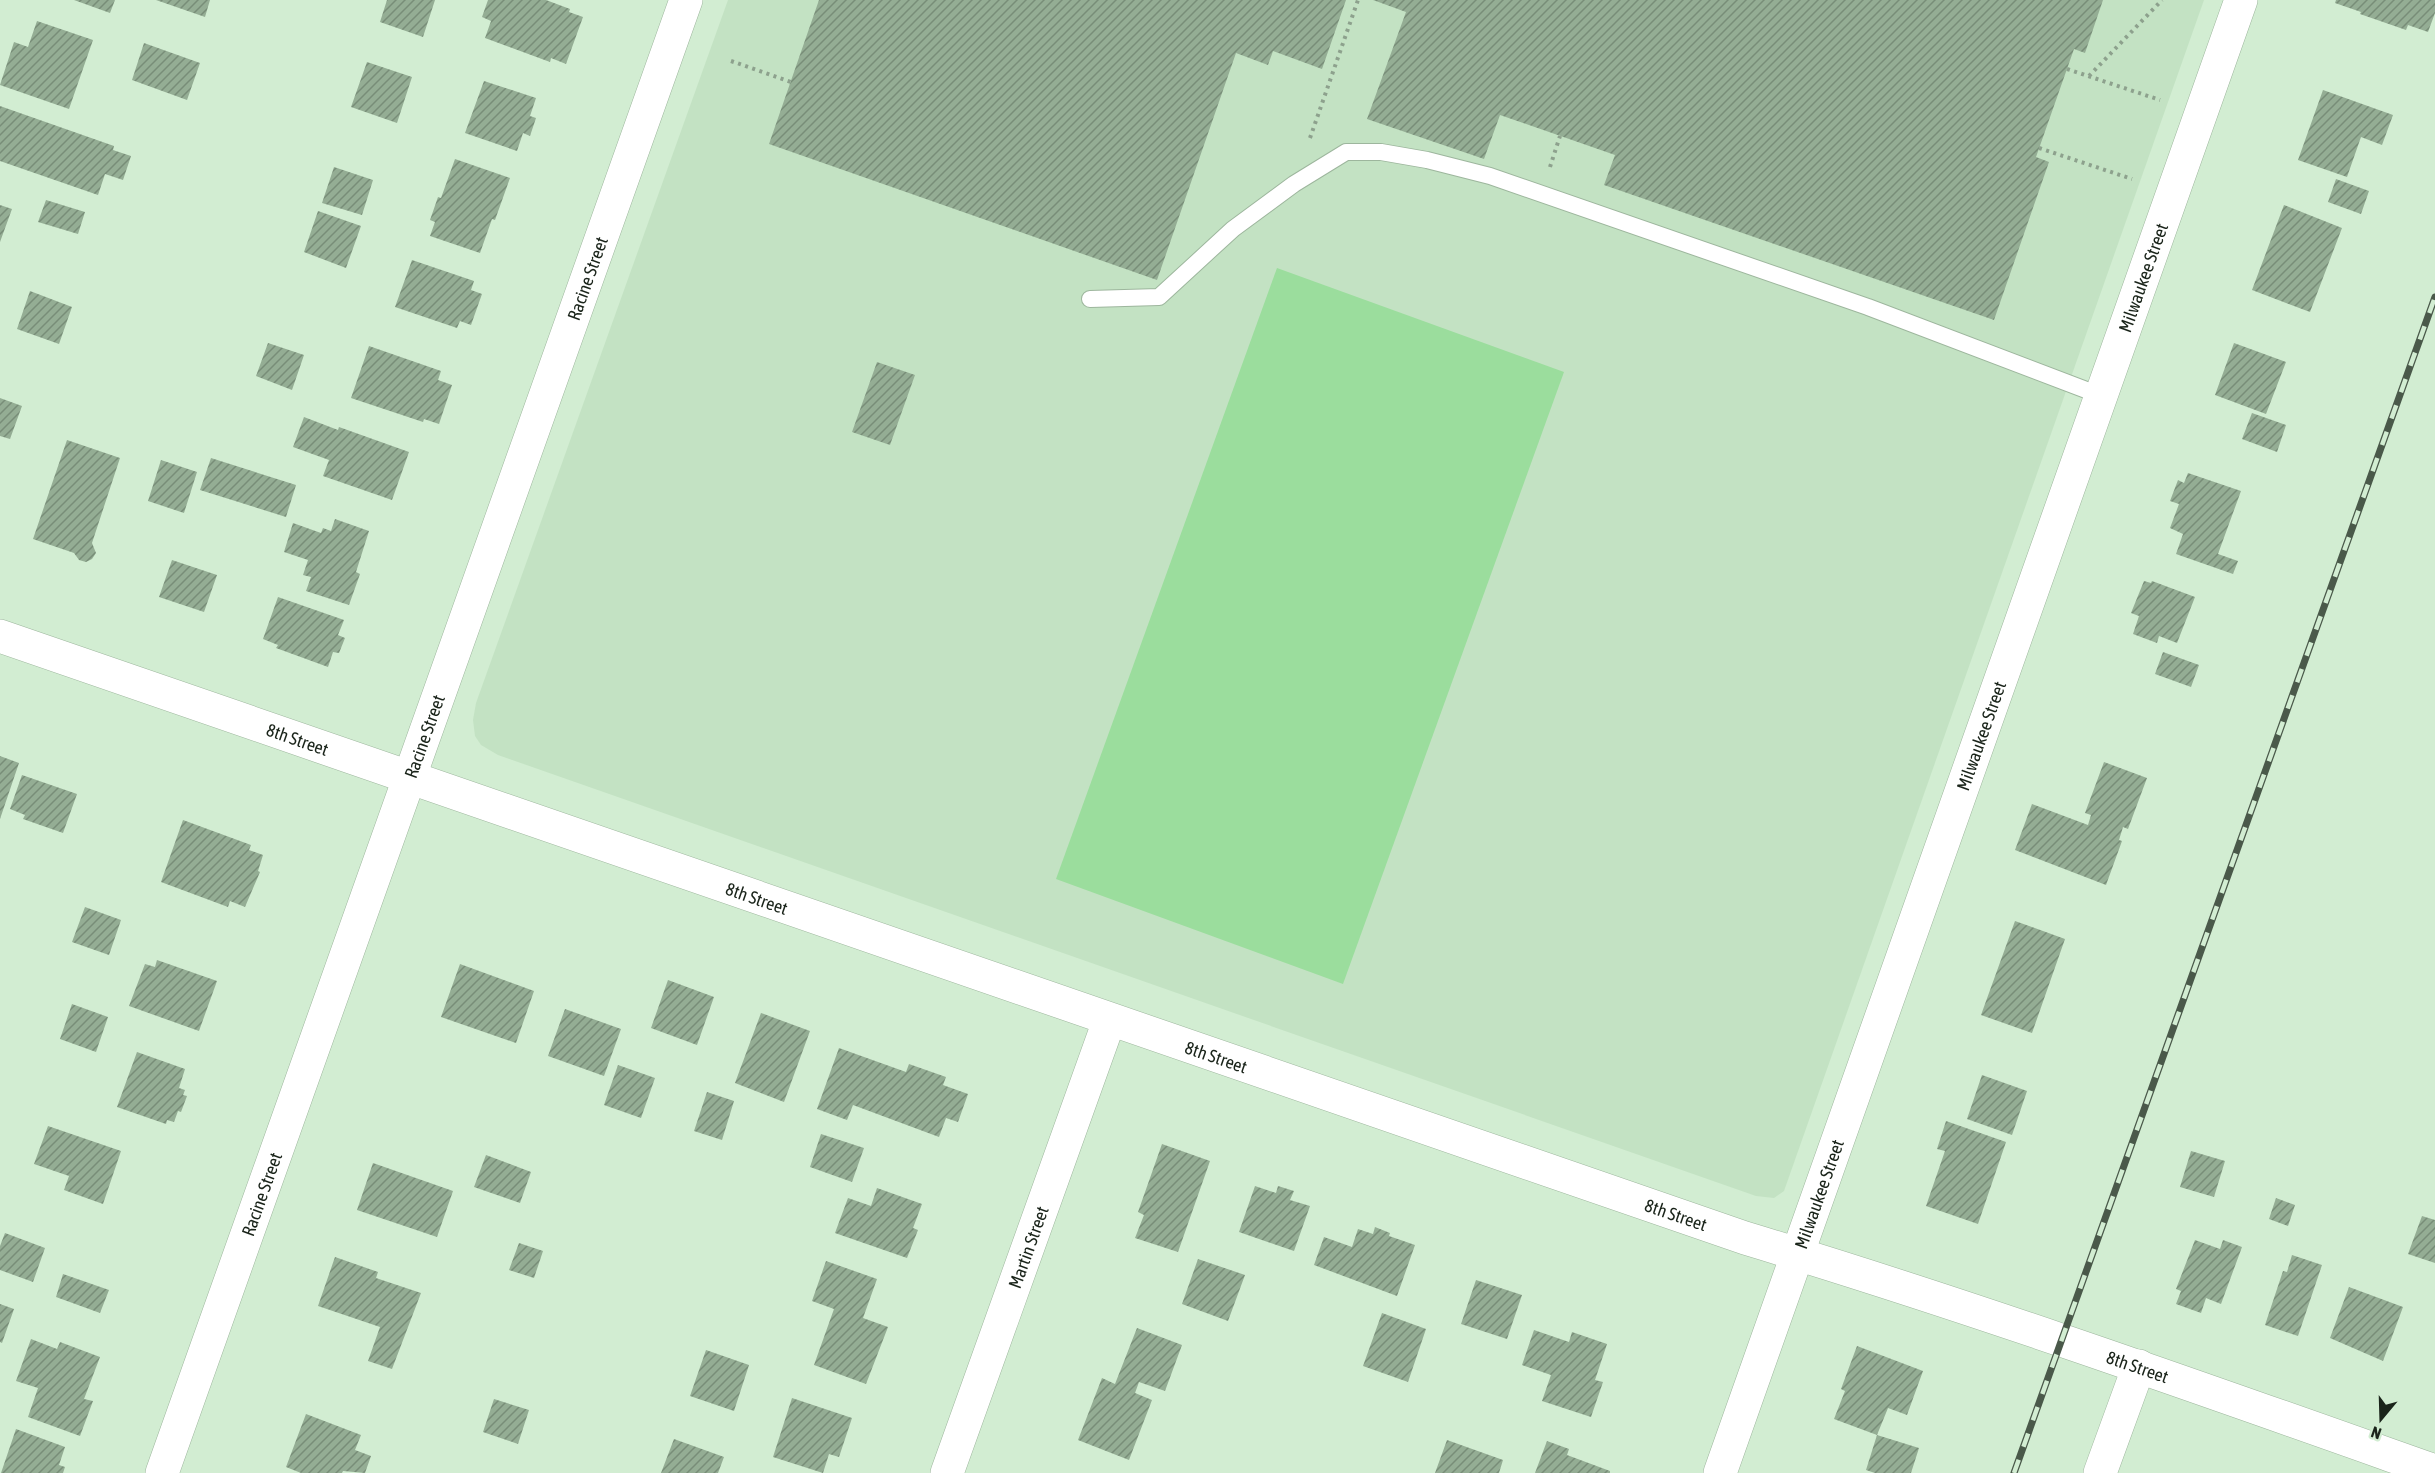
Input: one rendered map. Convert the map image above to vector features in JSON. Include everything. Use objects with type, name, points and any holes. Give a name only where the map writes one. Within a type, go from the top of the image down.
[{"type":"street","name":"Racine Street","points":[[162,1473],[686,0]]},
{"type":"street","name":"Milwaukee Street","points":[[1720,1473],[2241,0]]},
{"type":"street","name":"8th Street","points":[[0,636],[789,907],[1109,1021],[1722,1230],[2139,1366],[2435,1471]]},
{"type":"street","name":"Martin Street","points":[[947,1473],[1109,1021]]},
{"type":"street","points":[[2100,1473],[2139,1366]]},
{"type":"lane","points":[[1090,299],[1159,297],[1233,229],[1294,184],[1346,153],[1381,152],[1427,160],[1490,176],[1868,307],[2102,396]]},
{"type":"path","points":[[1322,101],[1358,0]]},
{"type":"path","points":[[2089,76],[2162,0]]},
{"type":"path","points":[[731,61],[790,82]]},
{"type":"path","points":[[2067,69],[2160,100]]},
{"type":"path","points":[[2039,148],[2132,179]]},
{"type":"shaded area","points":[[728,0],[2204,0],[1784,1191],[1774,1198],[1756,1196],[498,755],[481,745],[475,736],[473,720],[476,703]]},
{"type":"green space","points":[[1277,268],[1564,372],[1343,984],[1056,879]]},
{"type":"building","points":[[74,0],[115,0],[110,13]]},
{"type":"building","points":[[156,0],[210,0],[205,17]]},
{"type":"building","points":[[387,0],[435,0],[423,37],[380,22]]},
{"type":"building","points":[[488,0],[546,0],[570,9],[569,12],[583,17],[566,64],[551,58],[550,62],[485,38],[491,21],[482,17]]},
{"type":"building","points":[[819,0],[1346,0],[1322,69],[1273,51],[1268,65],[1236,53],[1157,280],[769,144]]},
{"type":"building","points":[[1373,0],[2103,0],[2085,53],[2074,49],[2036,157],[2049,162],[1994,320],[1604,185],[1615,155],[1500,115],[1484,159],[1367,119],[1406,12]]},
{"type":"building","points":[[2336,0],[2435,0],[2435,13],[2428,32],[2408,25],[2406,30],[2360,14],[2361,12],[2335,3]]},
{"type":"building","points":[[37,21],[93,40],[69,109],[0,85],[14,42],[28,47]]},
{"type":"building","points":[[144,43],[200,63],[187,100],[132,80]]},
{"type":"building","points":[[367,62],[412,77],[397,123],[351,107]]},
{"type":"building","points":[[484,81],[536,98],[530,116],[536,118],[530,136],[523,133],[517,151],[465,133]]},
{"type":"building","points":[[2323,90],[2393,115],[2382,145],[2361,137],[2347,177],[2298,160]]},
{"type":"building","points":[[0,106],[114,146],[113,150],[131,156],[123,180],[105,174],[98,195],[0,161]]},
{"type":"building","points":[[455,159],[510,178],[480,253],[430,236],[435,222],[430,220],[438,197],[441,198]]},
{"type":"building","points":[[334,167],[373,180],[362,215],[322,203]]},
{"type":"building","points":[[2336,179],[2369,191],[2361,214],[2328,202]]},
{"type":"building","points":[[46,200],[85,212],[78,234],[38,222]]},
{"type":"building","points":[[0,205],[12,209],[0,242]]},
{"type":"building","points":[[2284,205],[2342,228],[2310,312],[2252,290]]},
{"type":"building","points":[[318,211],[361,226],[346,268],[304,252]]},
{"type":"building","points":[[412,260],[474,281],[471,290],[482,294],[471,325],[460,321],[457,328],[395,307]]},
{"type":"building","points":[[30,291],[72,307],[59,344],[17,329]]},
{"type":"building","points":[[268,343],[304,355],[292,390],[256,376]]},
{"type":"building","points":[[2234,343],[2286,362],[2266,414],[2215,395]]},
{"type":"building","points":[[369,346],[441,371],[438,380],[452,385],[439,424],[424,419],[423,422],[351,398]]},
{"type":"building","points":[[877,362],[915,375],[890,445],[852,432]]},
{"type":"building","points":[[0,398],[22,406],[10,439],[0,436]]},
{"type":"building","points":[[2252,413],[2286,425],[2277,452],[2242,439]]},
{"type":"building","points":[[304,417],[409,452],[392,500],[323,476],[329,460],[293,447]]},
{"type":"building","points":[[67,440],[120,458],[92,543],[96,553],[86,562],[79,560],[74,553],[33,539]]},
{"type":"building","points":[[211,458],[296,485],[286,517],[200,490]]},
{"type":"building","points":[[161,460],[197,472],[184,513],[148,501]]},
{"type":"building","points":[[2188,473],[2241,491],[2218,554],[2238,561],[2233,574],[2176,554],[2183,534],[2170,528],[2179,504],[2170,501],[2178,480],[2184,483]]},
{"type":"building","points":[[335,519],[369,531],[356,572],[360,574],[349,605],[306,591],[311,577],[303,575],[308,560],[284,552],[293,523],[321,533],[323,528],[331,531]]},
{"type":"building","points":[[172,560],[217,575],[204,612],[159,597]]},
{"type":"building","points":[[2144,581],[2151,583],[2152,581],[2195,597],[2177,643],[2159,636],[2157,643],[2133,634],[2139,616],[2131,613]]},
{"type":"building","points":[[278,597],[344,620],[338,635],[345,638],[339,653],[333,652],[328,667],[276,648],[278,645],[263,639]]},
{"type":"building","points":[[2163,652],[2199,665],[2191,687],[2155,674]]},
{"type":"building","points":[[0,756],[19,763],[0,819]]},
{"type":"building","points":[[2104,762],[2147,778],[2128,829],[2123,827],[2119,840],[2122,841],[2106,885],[2015,850],[2032,804],[2088,825],[2091,815],[2085,813]]},
{"type":"building","points":[[22,775],[77,794],[63,833],[23,819],[25,815],[10,809]]},
{"type":"building","points":[[183,820],[251,845],[249,850],[263,855],[258,871],[260,872],[245,907],[230,901],[228,907],[161,882]]},
{"type":"building","points":[[85,907],[121,920],[109,955],[72,942]]},
{"type":"building","points":[[2015,921],[2065,939],[2032,1033],[1981,1015]]},
{"type":"building","points":[[157,960],[217,981],[199,1031],[129,1006],[145,964],[155,967]]},
{"type":"building","points":[[460,964],[534,991],[516,1043],[441,1017]]},
{"type":"building","points":[[668,980],[714,997],[697,1045],[651,1028]]},
{"type":"building","points":[[72,1004],[108,1017],[96,1052],[60,1039]]},
{"type":"building","points":[[565,1009],[621,1029],[604,1076],[548,1056]]},
{"type":"building","points":[[761,1013],[810,1031],[784,1102],[735,1083]]},
{"type":"building","points":[[839,1048],[906,1072],[909,1064],[946,1077],[943,1085],[968,1094],[958,1122],[946,1118],[939,1137],[853,1105],[847,1120],[817,1109]]},
{"type":"building","points":[[137,1052],[185,1069],[179,1088],[185,1090],[183,1095],[187,1096],[174,1122],[167,1120],[166,1124],[117,1107]]},
{"type":"building","points":[[618,1065],[655,1078],[641,1118],[604,1105]]},
{"type":"building","points":[[1982,1075],[2027,1091],[2012,1135],[1967,1119]]},
{"type":"building","points":[[707,1092],[734,1101],[722,1140],[694,1131]]},
{"type":"building","points":[[1946,1121],[2006,1142],[1978,1224],[1926,1206],[1945,1151],[1937,1149]]},
{"type":"building","points":[[48,1126],[121,1151],[103,1204],[64,1190],[69,1176],[34,1164]]},
{"type":"building","points":[[821,1134],[864,1148],[852,1182],[810,1167]]},
{"type":"building","points":[[1162,1144],[1210,1161],[1178,1252],[1135,1238],[1144,1215],[1138,1212]]},
{"type":"building","points":[[2191,1151],[2225,1161],[2214,1197],[2180,1187]]},
{"type":"building","points":[[486,1155],[531,1172],[520,1203],[474,1187]]},
{"type":"building","points":[[373,1163],[453,1191],[437,1237],[357,1210]]},
{"type":"building","points":[[1255,1186],[1276,1193],[1278,1186],[1294,1191],[1290,1200],[1310,1206],[1294,1251],[1239,1232]]},
{"type":"building","points":[[877,1188],[922,1204],[913,1228],[918,1230],[907,1258],[835,1233],[848,1198],[871,1206]]},
{"type":"building","points":[[2276,1198],[2295,1205],[2288,1226],[2269,1219]]},
{"type":"building","points":[[2422,1216],[2435,1220],[2435,1263],[2408,1254]]},
{"type":"building","points":[[1375,1227],[1390,1233],[1389,1236],[1415,1245],[1397,1296],[1314,1265],[1324,1237],[1352,1247],[1358,1229],[1373,1234]]},
{"type":"building","points":[[5,1233],[45,1248],[33,1282],[0,1270],[0,1246]]},
{"type":"building","points":[[2195,1240],[2220,1249],[2223,1240],[2242,1247],[2221,1304],[2206,1298],[2201,1313],[2176,1304],[2181,1291],[2176,1289]]},
{"type":"building","points":[[519,1243],[543,1251],[534,1278],[509,1270]]},
{"type":"building","points":[[2292,1255],[2322,1265],[2298,1336],[2265,1325],[2283,1271],[2287,1272]]},
{"type":"building","points":[[335,1257],[378,1272],[376,1278],[421,1293],[392,1369],[368,1361],[380,1327],[318,1306]]},
{"type":"building","points":[[1198,1259],[1245,1275],[1228,1321],[1182,1304]]},
{"type":"building","points":[[826,1261],[877,1279],[863,1318],[888,1327],[866,1384],[814,1365],[834,1309],[812,1301]]},
{"type":"building","points":[[63,1274],[109,1290],[100,1313],[56,1297]]},
{"type":"building","points":[[1476,1280],[1522,1295],[1507,1339],[1461,1324]]},
{"type":"building","points":[[2349,1287],[2403,1307],[2383,1361],[2330,1338]]},
{"type":"building","points":[[0,1304],[14,1309],[2,1343],[0,1342]]},
{"type":"building","points":[[1382,1313],[1426,1329],[1408,1382],[1363,1366]]},
{"type":"building","points":[[1137,1328],[1182,1345],[1165,1391],[1139,1382],[1135,1393],[1152,1400],[1129,1460],[1078,1440],[1102,1378],[1115,1384]]},
{"type":"building","points":[[1534,1330],[1569,1342],[1572,1332],[1607,1344],[1595,1380],[1603,1382],[1591,1417],[1542,1401],[1551,1375],[1522,1365]]},
{"type":"building","points":[[31,1339],[57,1349],[60,1342],[100,1357],[84,1399],[93,1401],[80,1436],[28,1417],[38,1388],[16,1381]]},
{"type":"building","points":[[1857,1346],[1923,1371],[1907,1415],[1888,1408],[1877,1435],[1834,1419],[1845,1391],[1841,1389]]},
{"type":"building","points":[[706,1350],[749,1365],[734,1411],[690,1396]]},
{"type":"building","points":[[792,1398],[852,1418],[839,1457],[829,1454],[823,1473],[773,1457]]},
{"type":"building","points":[[494,1399],[529,1410],[518,1444],[483,1432]]},
{"type":"building","points":[[306,1414],[361,1435],[355,1450],[371,1456],[365,1473],[343,1471],[342,1473],[301,1473],[286,1467]]},
{"type":"building","points":[[16,1429],[65,1447],[59,1465],[65,1467],[63,1473],[1,1473]]},
{"type":"building","points":[[1877,1435],[1919,1448],[1911,1473],[1875,1473],[1866,1470]]},
{"type":"building","points":[[674,1439],[724,1457],[718,1473],[661,1473]]},
{"type":"building","points":[[1447,1440],[1503,1460],[1499,1473],[1435,1473]]},
{"type":"building","points":[[1547,1441],[1569,1449],[1567,1455],[1610,1471],[1610,1473],[1535,1473]]},
{"type":"railway","points":[[2014,1473],[2435,297]]}]
